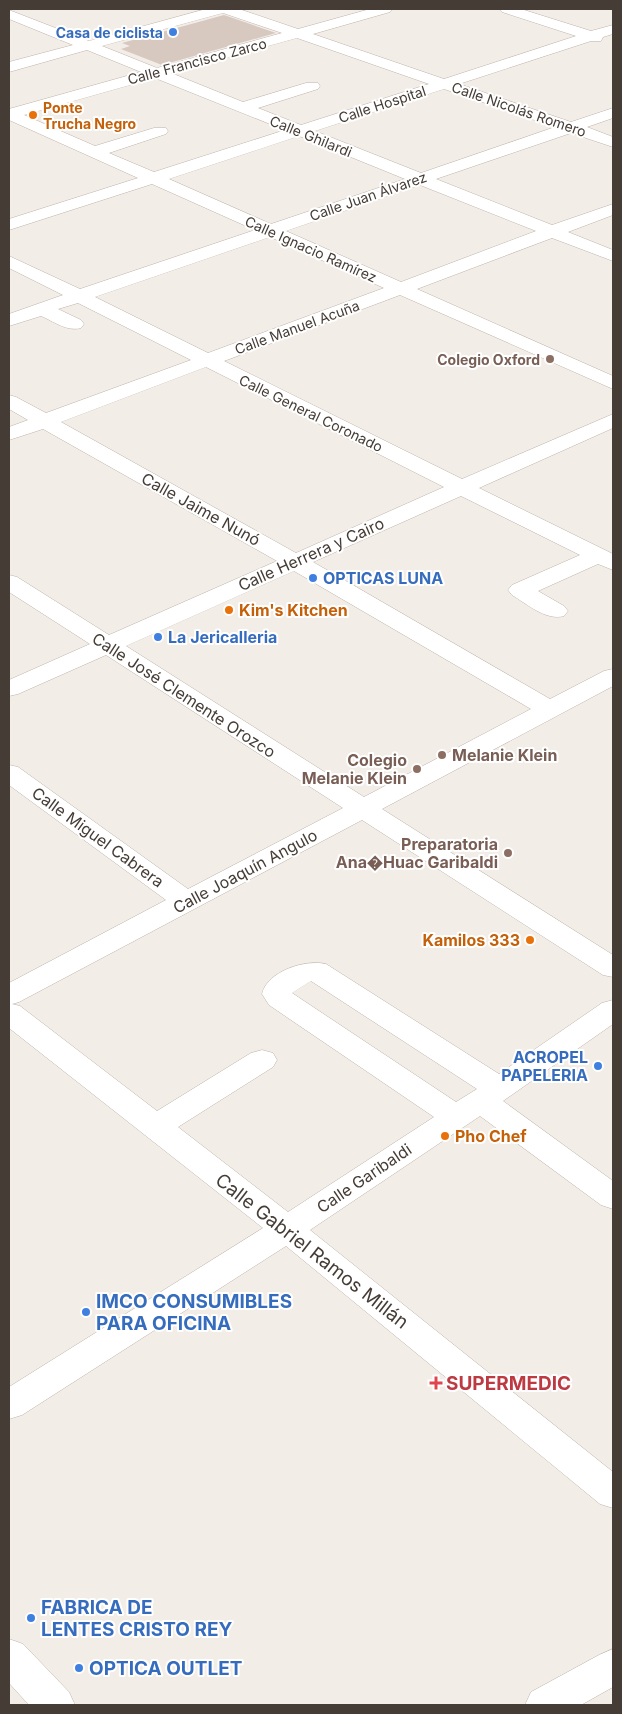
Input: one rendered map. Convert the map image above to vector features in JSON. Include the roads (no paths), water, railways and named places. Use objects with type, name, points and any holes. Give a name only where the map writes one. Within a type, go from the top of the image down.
[{"type":"street","points":[[9,67],[221,9]]},
{"type":"street","name":"Calle Nicolás Romero","points":[[226,9],[613,142]]},
{"type":"street","name":"Calle Francisco Zarco","points":[[9,114],[385,9]]},
{"type":"street","points":[[507,9],[613,44]]},
{"type":"street","name":"Calle Ghilardi","points":[[9,14],[613,256]]},
{"type":"street","name":"Calle Hospital","points":[[9,225],[613,29]]},
{"type":"street","points":[[241,108],[312,86]]},
{"type":"street","name":"Calle Juan Álvarez","points":[[9,320],[613,113]]},
{"type":"street","name":"Calle Ignacio Ramírez","points":[[9,114],[613,383]]},
{"type":"street","points":[[94,152],[160,131]]},
{"type":"street","name":"Calle Manuel Acuña","points":[[9,434],[613,208]]},
{"type":"street","name":"Calle General Coronado","points":[[9,262],[606,560]]},
{"type":"street","points":[[42,309],[74,324]]},
{"type":"street","name":"Calle Jaime Nunó","points":[[9,401],[294,562],[548,709]]},
{"type":"street","name":"Calle Herrera y Cairo","points":[[9,689],[106,644],[613,420]]},
{"type":"street","points":[[556,612],[520,590],[606,560]]},
{"type":"street","name":"Calle José Clemente Orozco","points":[[9,582],[613,968]]},
{"type":"street","name":"Calle Joaquín Angulo","points":[[9,995],[613,676]]},
{"type":"street","name":"Calle Miguel Cabrera","points":[[9,773],[187,902]]},
{"type":"street","points":[[478,1102],[279,998],[277,994],[278,989],[303,974],[316,971],[478,1102],[613,1196]]},
{"type":"street","name":"Calle Garibaldi","points":[[9,1405],[287,1229],[613,1010]]},
{"type":"street","name":"Calle Gabriel Ramos Millán","points":[[9,1013],[287,1229],[613,1493]]},
{"type":"street","points":[[154,1127],[262,1060]]},
{"type":"street","points":[[9,1656],[55,1705]]},
{"type":"street","points":[[545,1705],[613,1667]]},
{"type":"place","name":"Casa de ciclista","points":[[173,32]]},
{"type":"place","name":"Ponte Trucha Negro","points":[[33,115]]},
{"type":"place","name":"Colegio Oxford","points":[[550,359]]},
{"type":"place","name":"OPTICAS LUNA","points":[[313,578]]},
{"type":"place","name":"Kim's Kitchen","points":[[229,610]]},
{"type":"place","name":"La Jericalleria","points":[[158,637]]},
{"type":"place","name":"Melanie Klein","points":[[442,755]]},
{"type":"place","name":"Colegio Melanie Klein","points":[[417,769]]},
{"type":"place","name":"Preparatoria Ana�Huac Garibaldi","points":[[508,853]]},
{"type":"place","name":"Kamilos 333","points":[[530,940]]},
{"type":"place","name":"ACROPEL PAPELERIA","points":[[598,1066]]},
{"type":"place","name":"Pho Chef","points":[[445,1136]]},
{"type":"place","name":"IMCO CONSUMIBLES PARA OFICINA","points":[[86,1312]]},
{"type":"place","name":"SUPERMEDIC","points":[[436,1383]]},
{"type":"place","name":"FABRICA DE LENTES CRISTO REY","points":[[31,1618]]},
{"type":"place","name":"OPTICA OUTLET","points":[[79,1668]]}]
